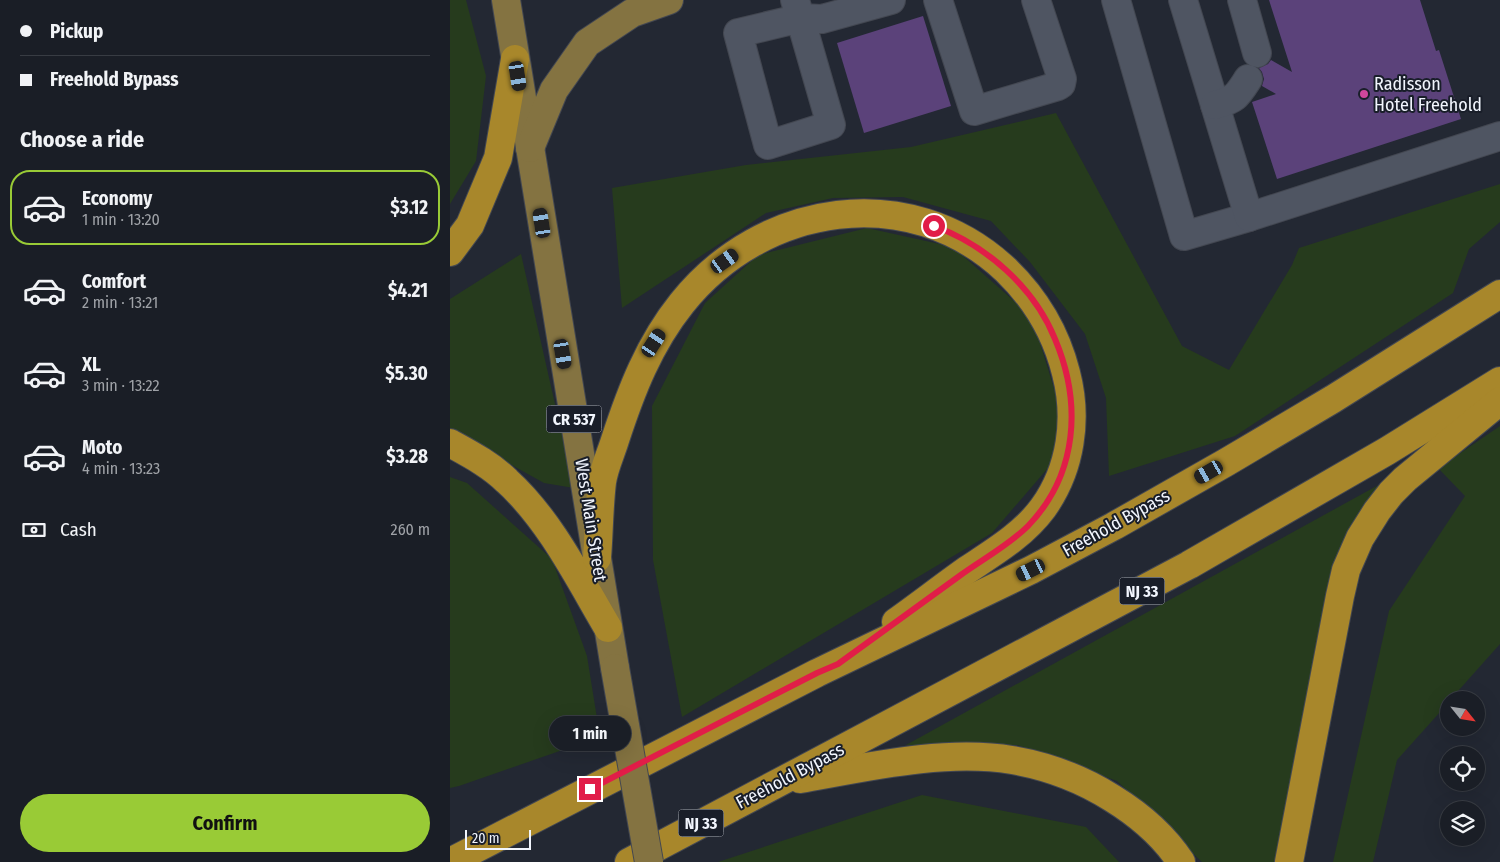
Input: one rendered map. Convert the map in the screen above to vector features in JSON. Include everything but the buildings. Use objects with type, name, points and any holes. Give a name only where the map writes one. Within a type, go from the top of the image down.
[{"type":"highway","points":[[450,252],[470,225],[498,158],[515,59]]},
{"type":"highway","points":[[597,558],[602,479],[625,409],[640,370],[654,343],[683,302],[704,279],[725,261],[771,233],[800,222],[826,216],[857,212],[888,214],[919,220],[949,231],[973,244],[996,260],[1018,282],[1047,322],[1062,354],[1070,388],[1072,425],[1067,459],[1055,488],[1043,508],[1027,527],[1012,540],[965,571],[838,664]]},
{"type":"highway","name":"Freehold Bypass","points":[[450,862],[817,673],[1031,570],[1114,526],[1325,404],[1500,294]]},
{"type":"highway","name":"Freehold Bypass","points":[[628,862],[1189,565],[1387,451],[1500,381]]},
{"type":"highway","points":[[1289,862],[1340,596],[1346,570],[1360,538],[1377,511],[1405,479],[1500,402]]},
{"type":"highway","points":[[450,443],[477,458],[506,479],[525,498],[563,551],[608,628]]},
{"type":"highway","points":[[774,784],[902,762],[941,758],[985,757],[1012,760],[1066,774],[1098,789],[1125,806],[1153,829],[1181,862]]},
{"type":"highway","points":[[450,840],[495,838]]},
{"type":"main road","name":"West Main Street","points":[[506,0],[608,628],[649,862]]},
{"type":"main road","points":[[530,148],[554,90],[587,43],[632,13],[669,0]]},
{"type":"lane","points":[[798,9],[831,125],[768,145],[738,33],[798,9],[822,19],[891,0]]},
{"type":"lane","points":[[938,0],[974,110],[1061,84],[1062,79],[1036,0]]},
{"type":"lane","points":[[1116,0],[1184,236],[1500,136]]},
{"type":"lane","points":[[1183,0],[1249,217]]},
{"type":"lane","points":[[1242,0],[1257,52]]},
{"type":"lane","points":[[1215,105],[1237,96],[1248,79]]},
{"type":"green space","points":[[450,0],[466,0],[486,76],[476,161],[450,204]]},
{"type":"green space","points":[[1056,113],[1182,346],[1229,370],[1292,265],[1299,248],[1500,184],[1500,222],[1469,249],[1453,293],[1235,436],[1109,476],[1106,398],[1085,334],[1030,262],[991,221],[903,197],[833,198],[766,213],[622,308],[612,188],[746,165],[911,147]]},
{"type":"green space","points":[[867,228],[953,247],[1032,317],[1061,411],[1054,461],[992,533],[682,717],[653,560],[652,406],[705,303],[758,255]]},
{"type":"green space","points":[[521,254],[574,488],[544,483],[450,431],[450,299]]},
{"type":"green space","points":[[1500,426],[1500,644],[1458,691],[1440,691],[1440,712],[1397,760],[1373,862],[1333,862],[1389,611],[1465,496],[1439,469]]},
{"type":"green space","points":[[450,477],[467,483],[552,559],[587,656],[600,737],[450,788]]},
{"type":"green space","points":[[1393,477],[1348,541],[1279,862],[1202,862],[1117,781],[1017,745],[906,745]]},
{"type":"green space","points":[[922,795],[1086,827],[1119,862],[718,862]]},
{"type":"place","name":"Radisson Hotel Freehold","points":[[1364,94]]},
{"type":"route","points":[[590,789],[838,664],[965,571],[1012,540],[1027,527],[1043,508],[1062,474],[1067,459],[1072,425],[1070,388],[1062,354],[1047,322],[1033,301],[1018,282],[996,260],[973,244],[949,231],[934,226]]}]
